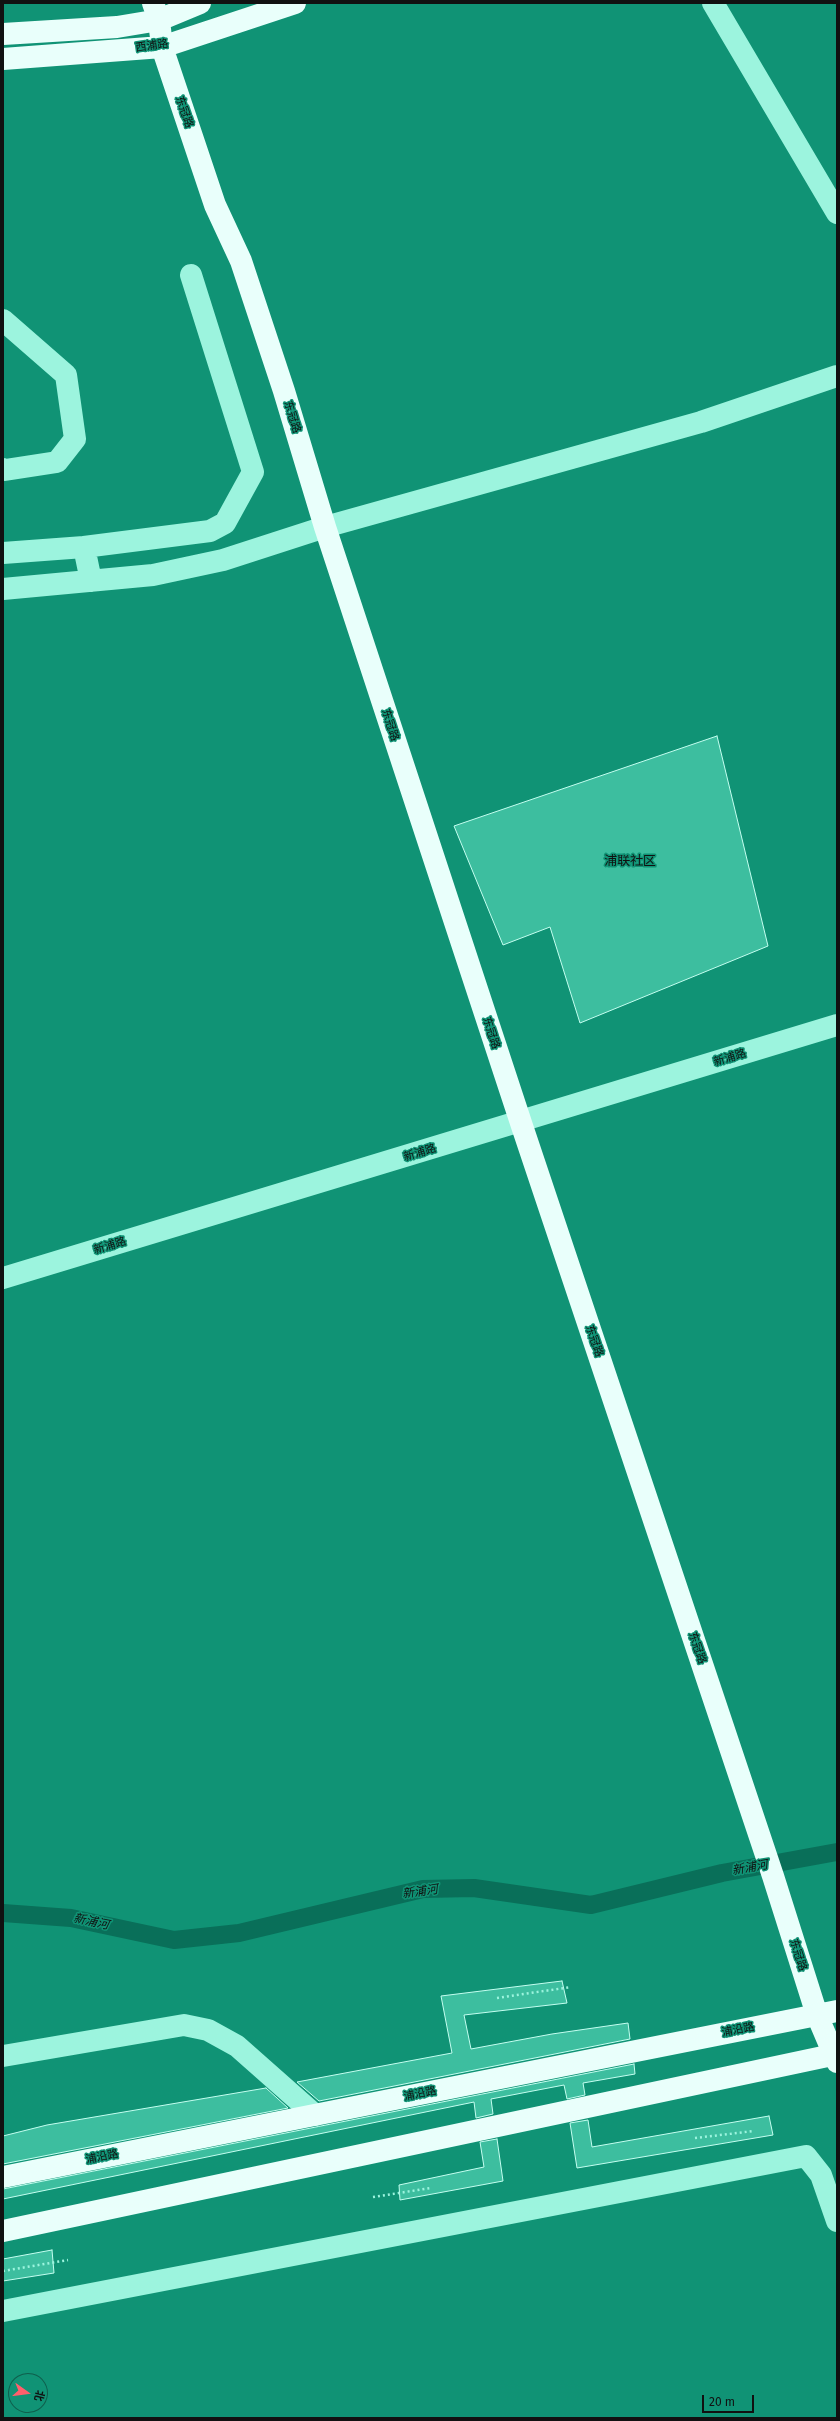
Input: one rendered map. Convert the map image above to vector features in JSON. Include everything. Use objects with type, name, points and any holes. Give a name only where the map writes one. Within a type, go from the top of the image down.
[{"type":"main road","points":[[3,34],[117,27],[156,12],[200,3]]},
{"type":"main road","name":"西浦路","points":[[3,59],[162,47],[295,3]]},
{"type":"main road","name":"东冠路","points":[[156,12],[162,47],[215,204],[241,260],[284,391],[325,526],[521,1123],[773,1876],[827,2013],[836,2057]]},
{"type":"main road","name":"浦沿路","points":[[3,2177],[827,2013]]},
{"type":"main road","points":[[3,2231],[836,2057]]},
{"type":"street","points":[[713,3],[837,213]]},
{"type":"street","points":[[3,552],[84,547],[210,531],[225,523],[253,472],[192,275]]},
{"type":"street","points":[[3,320],[66,375],[75,439],[57,462],[5,470],[3,469]]},
{"type":"street","points":[[3,590],[154,575],[223,560],[325,526],[701,422],[837,376]]},
{"type":"street","points":[[84,547],[91,581]]},
{"type":"street","name":"新浦路","points":[[3,1278],[521,1123],[837,1025]]},
{"type":"street","points":[[3,2056],[184,2025],[208,2030],[237,2046],[315,2115]]},
{"type":"street","points":[[3,2311],[806,2156],[821,2175],[837,2221]]},
{"type":"path","points":[[497,1998],[571,1987]]},
{"type":"path","points":[[695,2138],[754,2131]]},
{"type":"path","points":[[373,2197],[431,2188]]},
{"type":"path","points":[[3,2271],[68,2260]]},
{"type":"building","points":[[717,736],[768,946],[580,1023],[550,927],[503,945],[454,826]]},
{"type":"building","points":[[562,1981],[567,2003],[464,2015],[471,2049],[552,2034],[628,2023],[630,2039],[319,2101],[297,2082],[452,2053],[441,1996]]},
{"type":"building","points":[[634,2064],[635,2074],[583,2083],[585,2095],[567,2099],[564,2085],[491,2099],[493,2114],[476,2118],[474,2102],[3,2199],[3,2189]]},
{"type":"building","points":[[266,2088],[288,2108],[3,2164],[3,2136],[47,2125]]},
{"type":"building","points":[[769,2116],[773,2135],[577,2168],[570,2123],[588,2120],[592,2147]]},
{"type":"building","points":[[497,2139],[503,2181],[400,2200],[399,2185],[484,2167],[480,2142]]},
{"type":"building","points":[[52,2250],[54,2273],[3,2281],[3,2259]]},
{"type":"waterway","name":"新浦河","points":[[3,1913],[71,1918],[174,1940],[239,1933],[423,1889],[474,1888],[591,1905],[722,1873],[837,1852]]},
{"type":"district","name":"浦联社区","points":[[630,861]]}]
